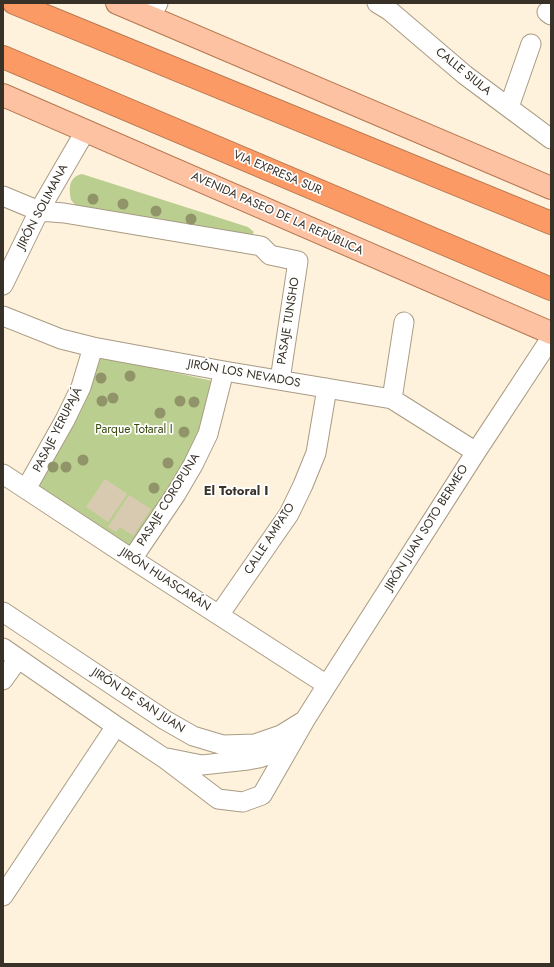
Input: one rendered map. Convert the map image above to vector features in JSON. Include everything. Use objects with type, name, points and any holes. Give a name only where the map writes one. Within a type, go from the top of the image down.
[{"type":"highway","points":[[14,3],[551,223]]},
{"type":"highway","name":"VIA EXPRESA SUR","points":[[3,57],[551,289]]},
{"type":"main road","points":[[117,3],[154,10],[551,188]]},
{"type":"main road","name":"AVENIDA PASEO DE LA REPÚBLICA","points":[[3,95],[551,333]]},
{"type":"street","name":"CALLE SIULA","points":[[377,3],[390,11],[465,75],[551,139]]},
{"type":"street","points":[[509,107],[532,44]]},
{"type":"street","name":"JIRÓN SOLIMANA","points":[[3,285],[39,210],[86,130]]},
{"type":"street","points":[[3,196],[39,210]]},
{"type":"street","name":"PASAJE TUNSHO","points":[[39,210],[72,214],[261,246],[270,255],[298,261],[280,380]]},
{"type":"street","name":"JIRÓN LOS NEVADOS","points":[[3,316],[61,339],[93,347],[392,399],[476,452]]},
{"type":"street","points":[[392,399],[404,322]]},
{"type":"street","name":"JIRÓN JUAN SOTO BERMEO","points":[[11,654],[164,758],[218,799],[243,802],[262,794],[305,720],[476,452],[551,338]]},
{"type":"street","name":"PASAJE YERUPAJÁ","points":[[26,489],[75,400],[81,387],[93,347]]},
{"type":"street","name":"PASAJE COROPUNA","points":[[132,559],[176,494],[193,465],[208,434],[224,371]]},
{"type":"street","name":"CALLE AMPATO","points":[[219,615],[289,514],[304,485],[316,453],[328,388]]},
{"type":"street","name":"JIRÓN HUASCARÁN","points":[[3,474],[328,685]]},
{"type":"street","name":"JIRÓN DE SAN JUAN","points":[[3,612],[165,720],[193,736],[223,745],[255,744],[281,735],[305,720]]},
{"type":"street","points":[[3,680],[11,654]]},
{"type":"street","points":[[3,896],[116,726]]},
{"type":"street","points":[[164,758],[202,765],[259,758],[289,748]]},
{"type":"green space","points":[[82,174],[248,227],[254,232],[250,237],[77,207],[71,200],[70,184],[74,178]]},
{"type":"green space","name":"Parque Totaral I","points":[[98,356],[213,381],[199,432],[173,484],[129,545],[37,486]]},
{"type":"building","points":[[105,479],[127,494],[108,522],[86,507]]},
{"type":"building","points":[[129,495],[151,509],[133,536],[120,527],[116,532],[108,527]]},
{"type":"district","name":"El Totoral I","points":[[236,492]]}]
